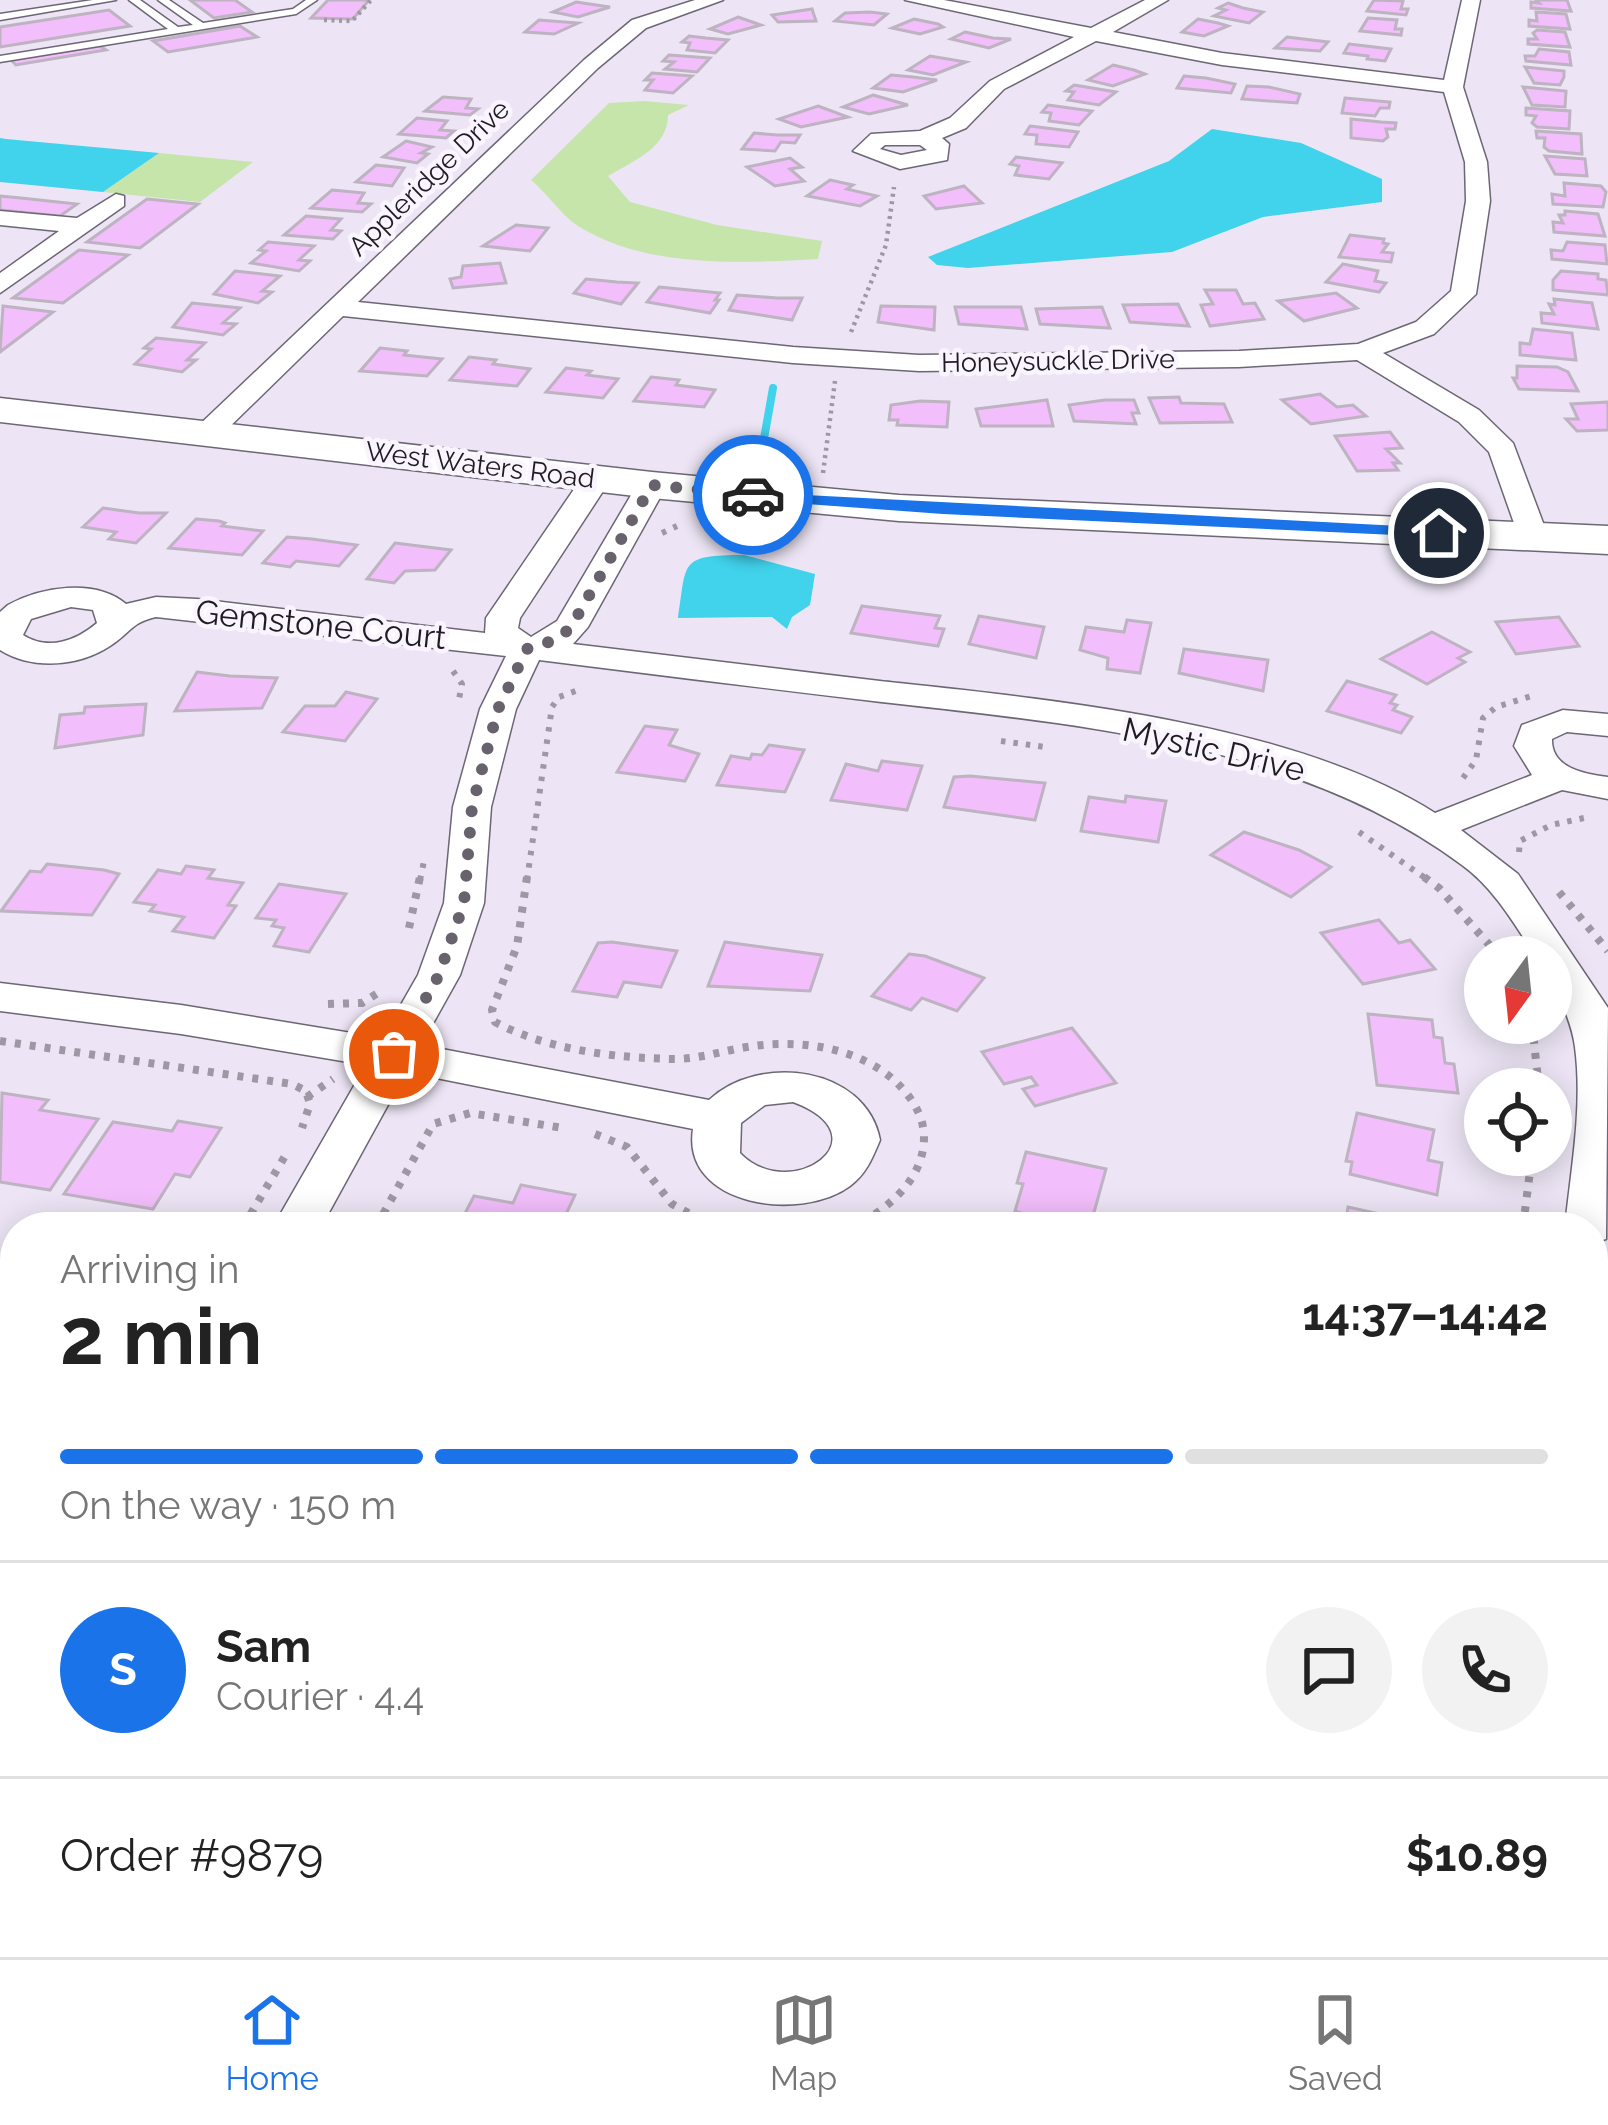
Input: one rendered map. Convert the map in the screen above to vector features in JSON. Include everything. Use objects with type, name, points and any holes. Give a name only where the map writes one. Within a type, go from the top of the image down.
[{"type":"street","name":"Appleridge Drive","points":[[207,433],[591,64],[639,24],[714,0]]},
{"type":"street","points":[[914,0],[1222,59],[1453,87]]},
{"type":"street","points":[[923,138],[958,122],[997,85],[1159,0]]},
{"type":"street","name":"Honeysuckle Drive","points":[[337,308],[794,355],[919,363],[1239,359],[1362,352],[1425,328],[1463,294],[1478,200],[1476,162],[1453,87],[1471,0]]},
{"type":"street","points":[[0,285],[116,201]]},
{"type":"street","points":[[0,218],[82,226]]},
{"type":"street","points":[[1362,352],[1468,416],[1503,449],[1532,536]]},
{"type":"street","name":"West Waters Road","points":[[0,410],[596,479],[899,508],[1608,540]]},
{"type":"street","points":[[527,649],[501,632],[503,618],[596,479]]},
{"type":"street","points":[[305,1212],[439,975],[464,903],[472,807],[498,709],[527,649],[558,639],[571,627],[652,485]]},
{"type":"street","name":"Gemstone Court","points":[[116,616],[157,607],[197,609],[527,649]]},
{"type":"street","name":"Mystic Drive","points":[[527,649],[1011,708],[1238,748],[1310,770],[1396,806],[1479,858],[1515,897],[1562,965],[1593,1025],[1599,1100],[1590,1212]]},
{"type":"street","points":[[1599,802],[1533,755],[1531,744],[1535,734],[1563,722],[1608,725]]},
{"type":"street","points":[[1432,829],[1560,777]]},
{"type":"street","points":[[0,997],[394,1054],[718,1118]]},
{"type":"lane","points":[[0,17],[111,0]]},
{"type":"lane","points":[[134,0],[176,30]]},
{"type":"lane","points":[[164,0],[201,26]]},
{"type":"lane","points":[[256,0],[278,14]]},
{"type":"lane","points":[[0,58],[278,14],[301,9],[312,0]]},
{"type":"path","points":[[320,20],[352,21],[370,0]]},
{"type":"path","points":[[846,345],[886,245],[896,174]]},
{"type":"path","points":[[822,482],[836,375]]},
{"type":"path","points":[[441,668],[452,670],[462,684],[455,719]]},
{"type":"path","points":[[586,688],[568,692],[553,707],[517,946],[492,1010],[498,1024],[533,1038],[652,1057],[709,1057],[781,1044],[832,1049],[871,1064],[899,1084],[924,1127],[923,1159],[916,1176],[880,1212]]},
{"type":"path","points":[[998,740],[1064,749]]},
{"type":"path","points":[[1525,861],[1519,845],[1535,831],[1599,802]]},
{"type":"path","points":[[1347,825],[1439,888],[1481,936]]},
{"type":"path","points":[[408,932],[427,847]]},
{"type":"path","points":[[1549,882],[1608,951]]},
{"type":"path","points":[[321,1004],[362,1003],[380,994],[389,979]]},
{"type":"path","points":[[487,1030],[498,1024]]},
{"type":"path","points":[[0,1041],[270,1079],[292,1084],[308,1096]]},
{"type":"path","points":[[308,1096],[331,1082]]},
{"type":"path","points":[[252,1212],[305,1122],[308,1096]]},
{"type":"path","points":[[441,1099],[450,1116]]},
{"type":"path","points":[[384,1212],[434,1124],[470,1113],[600,1135],[627,1147],[671,1204],[686,1212]]},
{"type":"path","points":[[1525,1212],[1529,1176]]},
{"type":"green space","points":[[609,103],[689,105],[668,115],[656,145],[608,176],[630,202],[717,225],[822,241],[818,259],[695,260],[634,250],[578,226],[531,180]]},
{"type":"green space","points":[[159,153],[253,162],[200,202],[103,192]]},
{"type":"water","points":[[1212,129],[1301,143],[1382,179],[1382,202],[1263,217],[1172,252],[968,268],[937,265],[928,257],[1169,161]]},
{"type":"water","points":[[0,138],[159,153],[103,192],[0,182]]},
{"type":"water","points":[[744,555],[815,574],[810,605],[792,617],[787,629],[772,617],[678,618],[685,573],[696,560]]},
{"type":"building","points":[[190,0],[235,0],[252,12],[214,18]]},
{"type":"building","points":[[328,0],[369,0],[353,19],[311,18]]},
{"type":"building","points":[[1374,0],[1403,1],[1401,9],[1408,9],[1406,15],[1367,11]]},
{"type":"building","points":[[1536,0],[1567,0],[1571,11],[1531,8],[1531,2],[1539,3]]},
{"type":"building","points":[[576,2],[610,7],[578,17],[553,12]]},
{"type":"building","points":[[1228,3],[1263,12],[1249,23],[1214,16],[1226,10],[1218,8]]},
{"type":"building","points":[[812,9],[816,21],[778,22],[772,15]]},
{"type":"building","points":[[109,10],[130,26],[0,47],[0,27]]},
{"type":"building","points":[[1536,12],[1566,14],[1570,29],[1529,26],[1529,20],[1537,21]]},
{"type":"building","points":[[845,13],[887,14],[874,25],[835,21]]},
{"type":"building","points":[[738,17],[761,25],[728,34],[710,29]]},
{"type":"building","points":[[1368,18],[1397,20],[1395,29],[1402,29],[1401,35],[1360,31]]},
{"type":"building","points":[[914,19],[943,27],[920,34],[892,28]]},
{"type":"building","points":[[1198,19],[1228,26],[1204,36],[1182,32]]},
{"type":"building","points":[[539,20],[578,23],[554,34],[525,32]]},
{"type":"building","points":[[240,26],[257,37],[168,52],[153,41]]},
{"type":"building","points":[[965,32],[1011,39],[989,48],[951,39]]},
{"type":"building","points":[[1565,32],[1570,47],[1528,44],[1528,39],[1537,39],[1533,33]]},
{"type":"building","points":[[689,36],[728,40],[715,53],[687,50],[690,43],[682,42]]},
{"type":"building","points":[[1287,37],[1328,42],[1320,51],[1275,48]]},
{"type":"building","points":[[1349,44],[1391,49],[1385,61],[1367,59],[1344,53]]},
{"type":"building","points":[[100,46],[106,50],[16,65],[11,60]]},
{"type":"building","points":[[1539,49],[1569,52],[1571,65],[1526,61],[1525,56],[1535,56]]},
{"type":"building","points":[[669,55],[710,58],[697,72],[665,69],[674,62],[663,61]]},
{"type":"building","points":[[930,56],[966,62],[933,75],[908,70]]},
{"type":"building","points":[[1113,65],[1145,74],[1113,86],[1088,80]]},
{"type":"building","points":[[1525,67],[1564,71],[1564,77],[1560,85],[1534,83]]},
{"type":"building","points":[[652,73],[692,76],[673,93],[645,90],[653,80],[645,80]]},
{"type":"building","points":[[891,75],[937,80],[903,92],[873,88]]},
{"type":"building","points":[[1184,76],[1235,84],[1231,93],[1177,88]]},
{"type":"building","points":[[1074,85],[1116,92],[1099,105],[1068,100],[1074,92],[1066,91]]},
{"type":"building","points":[[1247,86],[1300,94],[1297,103],[1242,99]]},
{"type":"building","points":[[1523,87],[1566,91],[1565,107],[1532,105]]},
{"type":"building","points":[[873,95],[908,105],[869,114],[843,107]]},
{"type":"building","points":[[443,97],[471,99],[466,108],[478,109],[470,115],[425,111]]},
{"type":"building","points":[[1345,98],[1390,102],[1389,108],[1380,108],[1375,116],[1342,113]]},
{"type":"building","points":[[1048,105],[1092,111],[1079,125],[1049,121],[1051,113],[1042,112]]},
{"type":"building","points":[[818,106],[848,117],[801,127],[779,119]]},
{"type":"building","points":[[1526,108],[1570,111],[1569,129],[1537,127],[1532,123],[1536,116],[1526,115]]},
{"type":"building","points":[[417,118],[447,121],[440,130],[454,131],[446,138],[399,134]]},
{"type":"building","points":[[1351,119],[1396,123],[1395,129],[1386,129],[1388,137],[1383,141],[1351,138]]},
{"type":"building","points":[[1030,126],[1078,132],[1069,147],[1036,144],[1037,135],[1025,134]]},
{"type":"building","points":[[1536,131],[1581,134],[1582,154],[1549,151],[1544,147],[1545,138],[1537,138]]},
{"type":"building","points":[[754,133],[800,135],[795,143],[781,142],[775,151],[742,149]]},
{"type":"building","points":[[406,141],[432,147],[421,153],[428,154],[417,163],[383,157]]},
{"type":"building","points":[[1545,156],[1585,159],[1587,176],[1555,174]]},
{"type":"building","points":[[1016,157],[1062,163],[1049,179],[1015,175],[1019,166],[1010,164]]},
{"type":"building","points":[[790,158],[802,167],[790,169],[804,181],[775,186],[747,167]]},
{"type":"building","points":[[376,165],[404,168],[392,186],[356,182]]},
{"type":"building","points":[[830,180],[877,196],[860,206],[807,196]]},
{"type":"building","points":[[1564,183],[1601,186],[1606,192],[1603,207],[1553,204],[1552,194],[1565,196]]},
{"type":"building","points":[[964,186],[982,203],[936,209],[924,196]]},
{"type":"building","points":[[332,190],[364,193],[358,203],[371,204],[362,212],[311,208]]},
{"type":"building","points":[[0,196],[77,204],[60,216],[0,210]]},
{"type":"building","points":[[147,199],[198,204],[140,248],[87,242]]},
{"type":"building","points":[[1565,211],[1598,214],[1605,236],[1554,232],[1553,222],[1563,223],[1559,215]]},
{"type":"building","points":[[306,216],[341,219],[331,230],[341,231],[333,239],[284,235]]},
{"type":"building","points":[[516,225],[548,228],[530,251],[483,246]]},
{"type":"building","points":[[1350,235],[1384,239],[1388,244],[1382,252],[1393,253],[1391,262],[1339,257]]},
{"type":"building","points":[[268,242],[314,246],[299,260],[310,261],[299,271],[251,263],[266,251],[259,250]]},
{"type":"building","points":[[1567,242],[1605,245],[1607,264],[1552,259],[1551,250],[1563,251]]},
{"type":"building","points":[[79,250],[128,255],[63,303],[13,298]]},
{"type":"building","points":[[500,263],[506,283],[453,288],[450,279],[461,277],[463,266]]},
{"type":"building","points":[[1343,264],[1378,271],[1375,281],[1386,283],[1379,292],[1326,282]]},
{"type":"building","points":[[235,271],[280,276],[262,291],[272,292],[258,303],[214,294]]},
{"type":"building","points":[[1561,271],[1598,274],[1598,279],[1606,280],[1608,295],[1553,290],[1553,280]]},
{"type":"building","points":[[586,279],[638,283],[621,304],[574,293]]},
{"type":"building","points":[[659,287],[720,293],[715,300],[719,300],[710,313],[647,302]]},
{"type":"building","points":[[1205,290],[1236,290],[1243,304],[1255,303],[1264,319],[1210,326],[1201,305],[1213,304]]},
{"type":"building","points":[[1336,293],[1357,308],[1304,321],[1278,301]]},
{"type":"building","points":[[737,295],[802,298],[792,320],[729,310]]},
{"type":"building","points":[[1554,299],[1592,303],[1598,329],[1542,323],[1541,313],[1554,314],[1549,304],[1555,305]]},
{"type":"building","points":[[192,303],[240,308],[223,323],[236,324],[223,335],[173,327]]},
{"type":"building","points":[[1178,304],[1189,326],[1130,322],[1123,305]]},
{"type":"building","points":[[3,306],[53,312],[0,352]]},
{"type":"building","points":[[881,306],[935,307],[934,330],[878,322]]},
{"type":"building","points":[[955,307],[1021,307],[1027,329],[959,324]]},
{"type":"building","points":[[1102,307],[1110,328],[1040,324],[1036,309]]},
{"type":"building","points":[[1533,329],[1572,333],[1576,360],[1520,355],[1520,343],[1530,344]]},
{"type":"building","points":[[156,338],[205,343],[182,372],[135,364]]},
{"type":"building","points":[[380,348],[442,359],[427,376],[360,371]]},
{"type":"building","points":[[469,357],[530,369],[517,386],[450,380]]},
{"type":"building","points":[[1517,366],[1557,367],[1568,372],[1578,391],[1519,389],[1513,378],[1517,378]]},
{"type":"building","points":[[566,368],[618,379],[603,398],[546,392]]},
{"type":"building","points":[[651,377],[715,390],[704,407],[634,401]]},
{"type":"building","points":[[1320,394],[1337,407],[1353,405],[1366,416],[1311,424],[1282,400]]},
{"type":"building","points":[[1179,397],[1181,403],[1224,404],[1232,422],[1160,423],[1149,398]]},
{"type":"building","points":[[1047,400],[1053,426],[981,426],[976,409]]},
{"type":"building","points":[[1134,400],[1139,413],[1132,413],[1136,424],[1074,421],[1069,405]]},
{"type":"building","points":[[949,402],[947,427],[897,425],[898,420],[889,420],[891,405]]},
{"type":"building","points":[[1608,402],[1608,430],[1577,431],[1566,419],[1578,419],[1571,404]]},
{"type":"building","points":[[1390,432],[1402,448],[1386,449],[1400,463],[1393,463],[1398,470],[1357,471],[1335,436]]},
{"type":"building","points":[[103,508],[166,513],[136,543],[109,539],[116,532],[83,527]]},
{"type":"building","points":[[196,519],[263,531],[242,555],[169,548]]},
{"type":"building","points":[[287,537],[357,545],[339,566],[263,563]]},
{"type":"building","points":[[395,543],[451,550],[435,570],[405,571],[394,583],[367,579]]},
{"type":"building","points":[[862,606],[940,616],[935,628],[944,629],[938,646],[851,633]]},
{"type":"building","points":[[979,616],[1044,627],[1036,658],[969,644]]},
{"type":"building","points":[[1559,617],[1579,646],[1516,654],[1496,622]]},
{"type":"building","points":[[1127,620],[1151,623],[1140,673],[1107,669],[1108,658],[1080,650],[1086,627],[1124,632]]},
{"type":"building","points":[[1432,632],[1470,652],[1458,658],[1465,662],[1427,684],[1381,659]]},
{"type":"building","points":[[1184,649],[1268,660],[1263,691],[1179,673]]},
{"type":"building","points":[[197,672],[277,678],[262,708],[175,711]]},
{"type":"building","points":[[1347,681],[1396,695],[1390,703],[1397,705],[1393,710],[1412,717],[1401,733],[1327,711]]},
{"type":"building","points":[[346,692],[377,699],[345,741],[283,732],[305,706],[335,706]]},
{"type":"building","points":[[146,704],[143,735],[55,748],[60,715],[84,713],[85,707]]},
{"type":"building","points":[[645,726],[677,730],[669,745],[699,754],[685,781],[617,772]]},
{"type":"building","points":[[769,745],[804,750],[785,792],[717,785],[731,756],[750,759],[752,754],[762,755]]},
{"type":"building","points":[[882,761],[922,766],[907,810],[831,800],[846,764],[878,771]]},
{"type":"building","points":[[954,777],[1045,783],[1035,820],[944,807]]},
{"type":"building","points":[[1126,796],[1166,801],[1158,842],[1081,831],[1089,797],[1125,802]]},
{"type":"building","points":[[1244,832],[1299,850],[1331,867],[1291,897],[1211,855]]},
{"type":"building","points":[[47,864],[119,874],[92,915],[1,911],[30,871],[41,872]]},
{"type":"building","points":[[186,866],[214,870],[208,878],[243,883],[228,905],[236,906],[214,938],[173,931],[184,917],[150,911],[155,905],[134,902],[158,870],[181,874]]},
{"type":"building","points":[[279,884],[346,894],[309,952],[274,946],[284,928],[272,926],[276,920],[256,918]]},
{"type":"building","points":[[1379,920],[1399,943],[1410,940],[1435,969],[1363,984],[1321,933]]},
{"type":"building","points":[[725,942],[822,955],[810,991],[708,986]]},
{"type":"building","points":[[598,943],[677,951],[661,987],[624,982],[617,997],[573,991]]},
{"type":"building","points":[[909,954],[984,978],[957,1011],[922,998],[911,1010],[872,996]]},
{"type":"building","points":[[1368,1014],[1432,1020],[1434,1037],[1442,1038],[1445,1063],[1454,1064],[1458,1093],[1377,1085]]},
{"type":"building","points":[[1072,1028],[1116,1083],[1035,1106],[1023,1089],[1037,1085],[1031,1077],[1004,1084],[982,1052]]},
{"type":"building","points":[[2,1093],[48,1100],[40,1110],[98,1119],[50,1190],[0,1182]]},
{"type":"building","points":[[1357,1113],[1434,1130],[1428,1160],[1442,1163],[1437,1195],[1350,1174],[1352,1162],[1346,1161]]},
{"type":"building","points":[[178,1121],[221,1128],[190,1177],[175,1174],[153,1209],[64,1194],[113,1122],[172,1131]]},
{"type":"building","points":[[1026,1152],[1106,1169],[1094,1212],[1015,1211],[1023,1184],[1017,1183]]},
{"type":"building","points":[[521,1185],[575,1195],[567,1212],[466,1212],[474,1196],[513,1203]]},
{"type":"waterway","points":[[760,461],[773,388]]},
{"type":"way so far","points":[[394,1054],[439,975],[464,903],[472,807],[498,709],[527,649],[558,639],[571,627],[652,485],[753,495]]},
{"type":"route","points":[[753,495],[899,508],[1439,533]]}]
